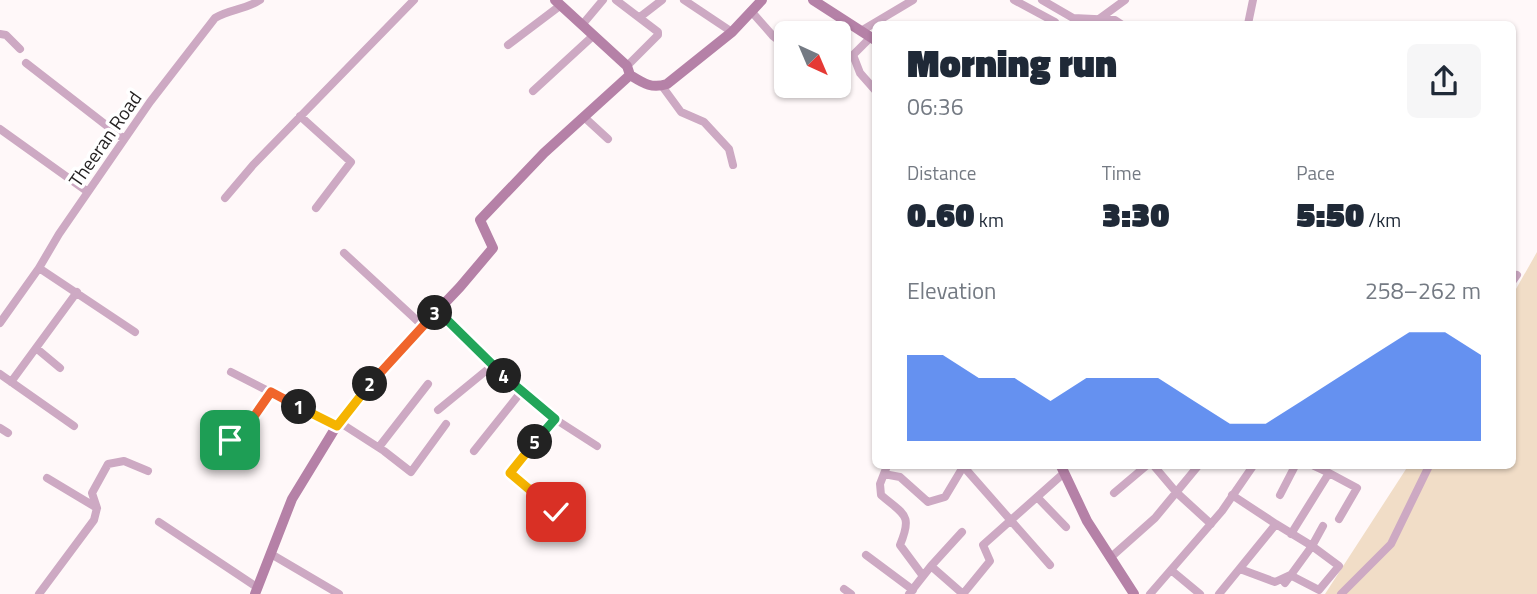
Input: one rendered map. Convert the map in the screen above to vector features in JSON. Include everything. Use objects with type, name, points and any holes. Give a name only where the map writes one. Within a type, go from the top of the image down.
[{"type":"street","name":"Theeran Road","points":[[0,323],[40,268],[59,234],[150,102],[215,18],[228,10],[246,8],[260,0]]},
{"type":"street","points":[[225,198],[300,116],[414,0]]},
{"type":"street","points":[[582,25],[603,0]]},
{"type":"street","points":[[159,522],[256,591],[292,499],[338,424],[384,367],[493,248],[480,220],[544,153],[629,71],[658,35],[658,32],[640,17],[616,0]]},
{"type":"street","points":[[640,17],[662,0]]},
{"type":"street","points":[[684,0],[732,32]]},
{"type":"street","points":[[508,46],[558,2],[629,71],[648,86],[662,86],[675,79],[732,32],[762,0]]},
{"type":"street","points":[[813,0],[869,36],[853,55],[860,73],[872,87]]},
{"type":"street","points":[[887,21],[913,0]]},
{"type":"street","points":[[1014,0],[1053,21]]},
{"type":"street","points":[[1042,0],[1073,18],[1107,21]]},
{"type":"street","points":[[1098,19],[1125,0]]},
{"type":"street","points":[[1249,21],[1253,0]]},
{"type":"street","points":[[751,11],[774,37]]},
{"type":"street","points":[[0,34],[6,35],[20,48]]},
{"type":"street","points":[[533,91],[594,36]]},
{"type":"street","points":[[26,63],[124,139]]},
{"type":"street","points":[[662,86],[681,112],[704,122],[729,149],[733,165]]},
{"type":"street","points":[[300,116],[351,162],[316,208]]},
{"type":"street","points":[[584,117],[608,139]]},
{"type":"street","points":[[0,129],[88,192]]},
{"type":"street","points":[[344,253],[423,326]]},
{"type":"street","points":[[40,268],[135,332]]},
{"type":"street","points":[[11,382],[76,292]]},
{"type":"street","points":[[438,311],[521,392],[555,419],[597,446]]},
{"type":"street","points":[[36,348],[60,369]]},
{"type":"street","points":[[438,410],[493,365]]},
{"type":"street","points":[[231,372],[338,424],[379,447],[411,472],[446,424]]},
{"type":"street","points":[[0,374],[74,426]]},
{"type":"street","points":[[379,447],[428,384]]},
{"type":"street","points":[[230,440],[241,435],[271,392]]},
{"type":"street","points":[[474,451],[521,392]]},
{"type":"street","points":[[555,419],[510,473],[556,512]]},
{"type":"street","points":[[0,428],[8,433]]},
{"type":"street","points":[[39,594],[94,520],[97,508],[92,494],[108,464],[124,461],[148,471]]},
{"type":"street","points":[[923,576],[900,545],[908,526],[905,516],[881,495],[880,484],[885,470],[900,477],[928,502],[945,497],[961,469]]},
{"type":"street","points":[[966,469],[1050,565]]},
{"type":"street","points":[[931,566],[963,594],[990,561],[983,545],[1037,497],[1062,469],[1087,521],[1133,594]]},
{"type":"street","points":[[1114,493],[1142,469]]},
{"type":"street","points":[[1157,469],[1210,524]]},
{"type":"street","points":[[1110,558],[1155,518],[1195,469]]},
{"type":"street","points":[[1150,594],[1210,524],[1251,469]]},
{"type":"street","points":[[1280,495],[1293,469]]},
{"type":"street","points":[[1320,469],[1357,488],[1339,519]]},
{"type":"street","points":[[1341,594],[1391,544],[1428,469]]},
{"type":"street","points":[[1291,534],[1329,473]]},
{"type":"street","points":[[47,478],[97,508]]},
{"type":"street","points":[[1232,495],[1339,566],[1319,590],[1287,579],[1275,582],[1240,569]]},
{"type":"street","points":[[1037,497],[1066,527]]},
{"type":"street","points":[[1219,594],[1276,524]]},
{"type":"street","points":[[1287,579],[1323,526]]},
{"type":"street","points":[[866,555],[911,592],[962,533]]},
{"type":"street","points":[[271,554],[339,594]]},
{"type":"street","points":[[1171,570],[1200,594]]},
{"type":"shaded area","points":[[1537,252],[1537,594],[1325,594],[1406,469],[1516,469],[1516,289]]},
{"type":"route","points":[[230,440],[241,435],[271,392],[337,426],[384,367],[438,311],[518,390],[555,419],[510,473],[556,512]]}]
